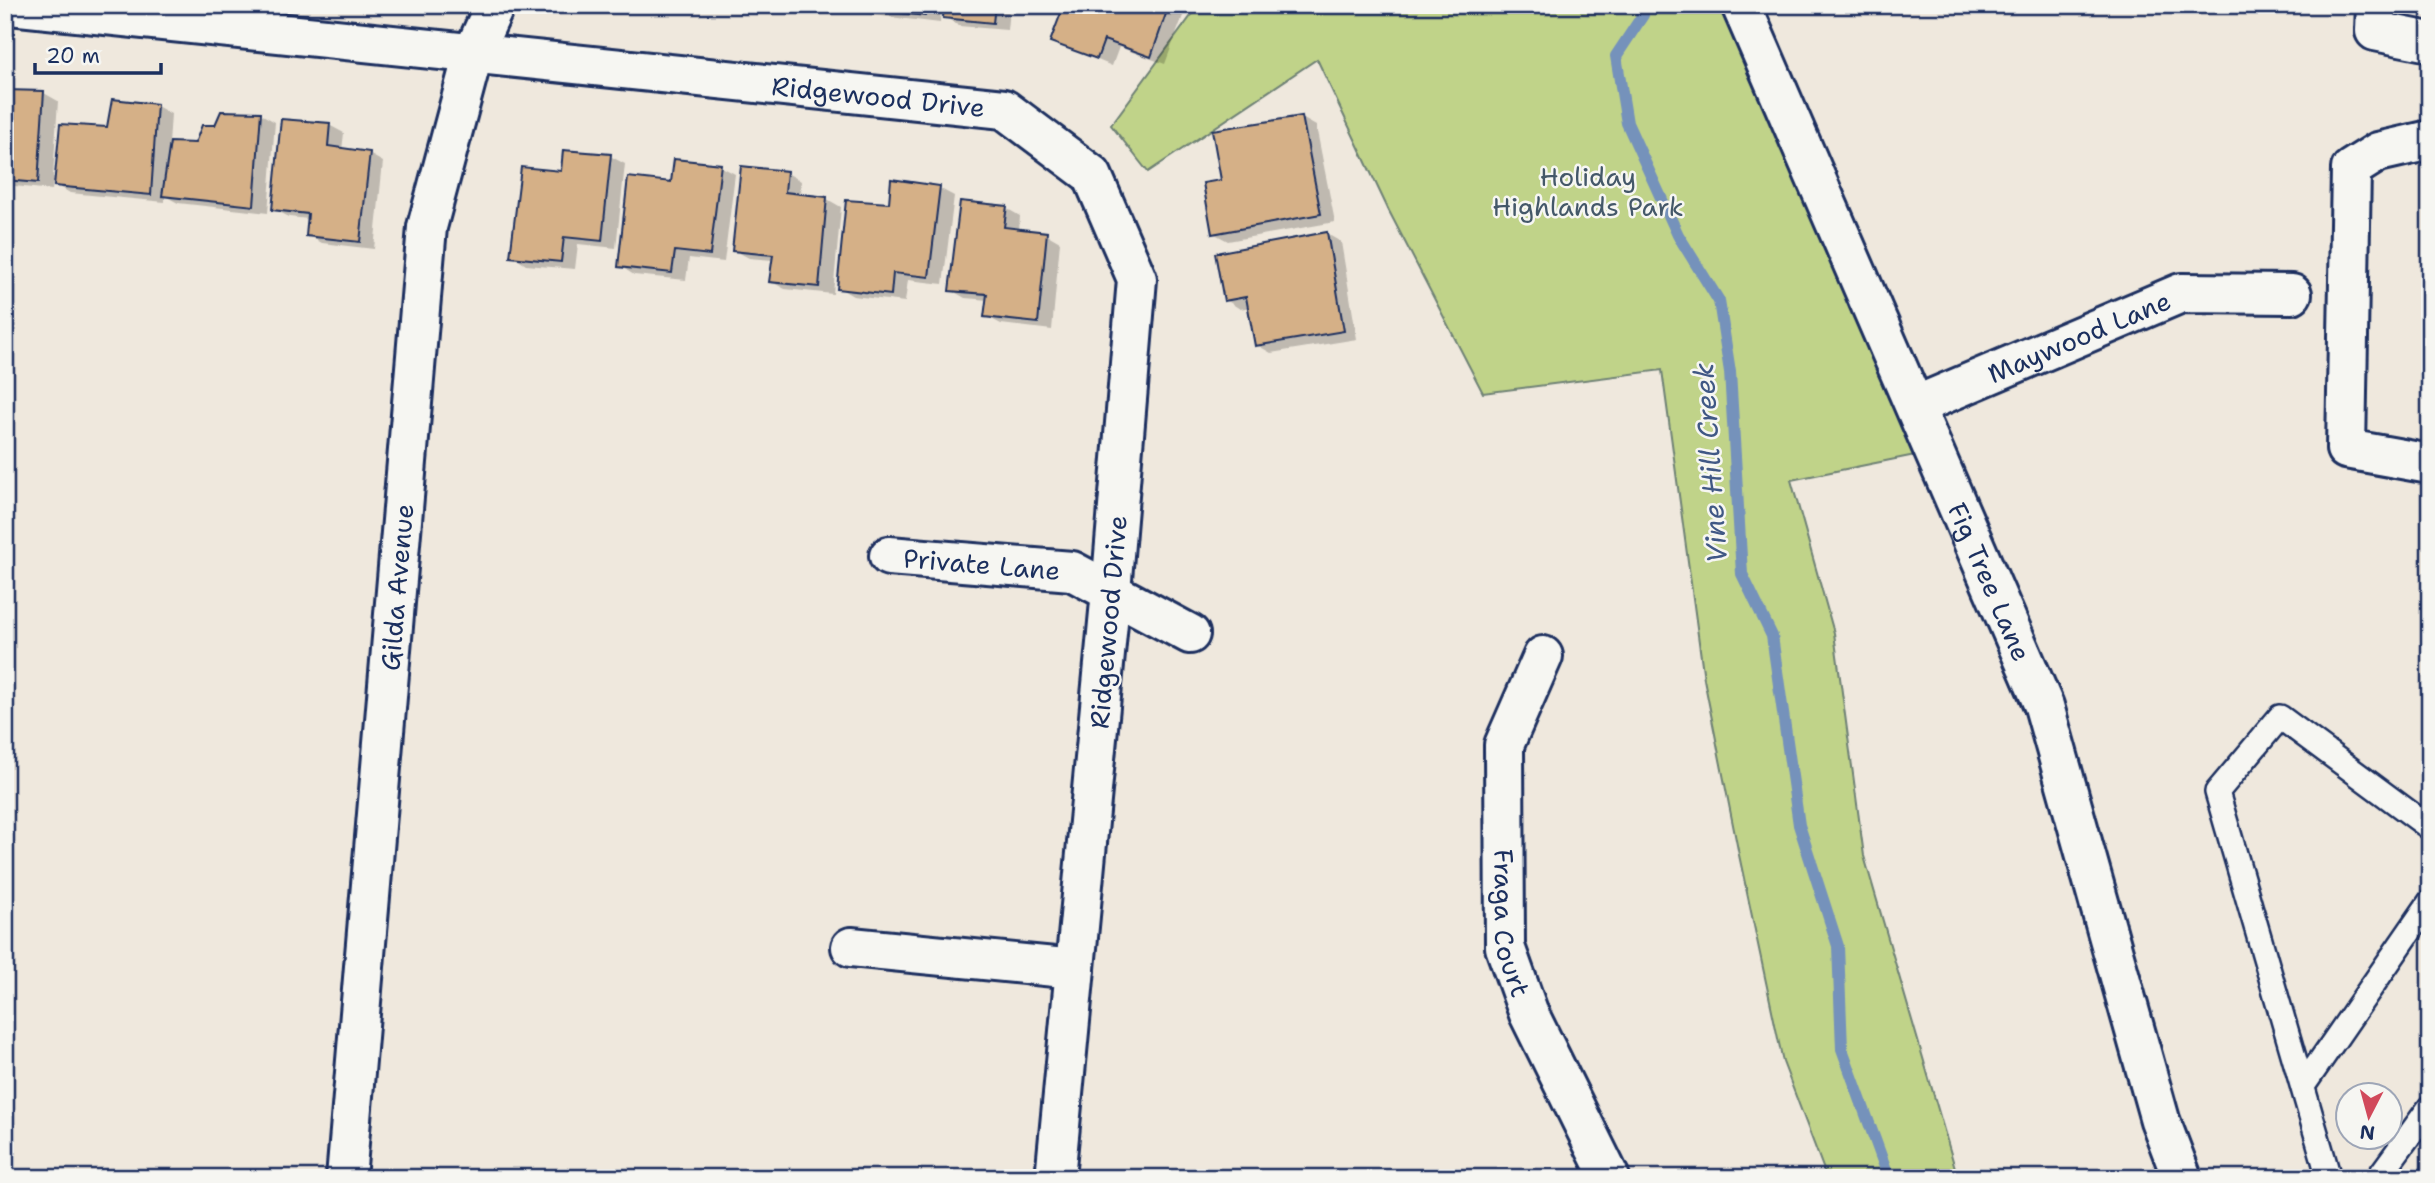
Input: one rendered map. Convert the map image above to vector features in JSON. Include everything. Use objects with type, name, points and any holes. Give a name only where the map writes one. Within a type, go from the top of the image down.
[{"type":"street","name":"Ridgewood Drive","points":[[10,5],[474,51],[1003,109],[1092,175],[1137,279],[1111,591],[1055,1178]]},
{"type":"street","name":"Gilda Avenue","points":[[346,1178],[427,227],[474,51],[495,5]]},
{"type":"street","name":"Fig Tree Lane","points":[[1741,5],[2044,706],[2160,1120],[2182,1178]]},
{"type":"street","points":[[2375,5],[2375,31],[2430,42]]},
{"type":"street","points":[[2430,140],[2378,152],[2351,169],[2346,449],[2430,464]]},
{"type":"street","name":"Maywood Lane","points":[[1915,406],[2180,293],[2292,294]]},
{"type":"street","name":"Private Lane","points":[[889,556],[1072,571],[1190,634]]},
{"type":"street","name":"Fraga Court","points":[[1543,656],[1504,745],[1505,947],[1529,1014],[1609,1178]]},
{"type":"street","points":[[851,947],[1075,969]]},
{"type":"lane","points":[[2329,1178],[2217,792],[2280,717],[2430,828]]},
{"type":"lane","points":[[2303,1086],[2426,917]]},
{"type":"lane","points":[[2378,1178],[2430,1107]]},
{"type":"green space","name":"Holiday Highlands Park","points":[[1199,5],[1741,5],[1935,451],[1791,480],[1834,633],[1864,856],[1958,1178],[1827,1178],[1783,1062],[1704,679],[1662,370],[1483,393],[1389,211],[1317,59],[1148,172],[1111,125]]},
{"type":"building","points":[[857,5],[926,5],[925,16],[857,8]]},
{"type":"building","points":[[944,5],[995,5],[993,23],[943,18]]},
{"type":"building","points":[[1064,5],[1169,5],[1151,57],[1104,40],[1097,59],[1050,42]]},
{"type":"building","points":[[5,90],[44,91],[38,183],[5,180]]},
{"type":"building","points":[[112,99],[157,104],[151,195],[54,186],[60,124],[107,127]]},
{"type":"building","points":[[221,111],[261,112],[254,206],[162,196],[170,142],[195,143],[202,125],[215,125]]},
{"type":"building","points":[[1302,116],[1321,214],[1212,234],[1203,183],[1221,180],[1212,130]]},
{"type":"building","points":[[281,119],[330,123],[328,146],[370,152],[360,242],[306,236],[308,214],[272,210]]},
{"type":"building","points":[[563,150],[611,154],[602,241],[564,237],[561,262],[510,257],[521,167],[561,171]]},
{"type":"building","points":[[674,159],[721,164],[710,255],[675,251],[672,273],[618,267],[628,177],[671,182]]},
{"type":"building","points":[[741,166],[787,171],[785,192],[827,197],[819,287],[769,282],[773,255],[732,251]]},
{"type":"building","points":[[891,179],[940,186],[929,277],[893,273],[891,295],[837,289],[846,200],[889,203]]},
{"type":"building","points":[[960,201],[1007,206],[1004,227],[1047,232],[1038,323],[984,317],[987,294],[949,291]]},
{"type":"building","points":[[1327,232],[1344,331],[1255,346],[1246,297],[1224,301],[1215,253]]},
{"type":"waterway","name":"Vine Hill Creek","points":[[1638,5],[1643,15],[1616,56],[1627,123],[1678,235],[1719,301],[1730,372],[1742,574],[1772,636],[1799,825],[1838,946],[1842,1049],[1889,1178]]}]
